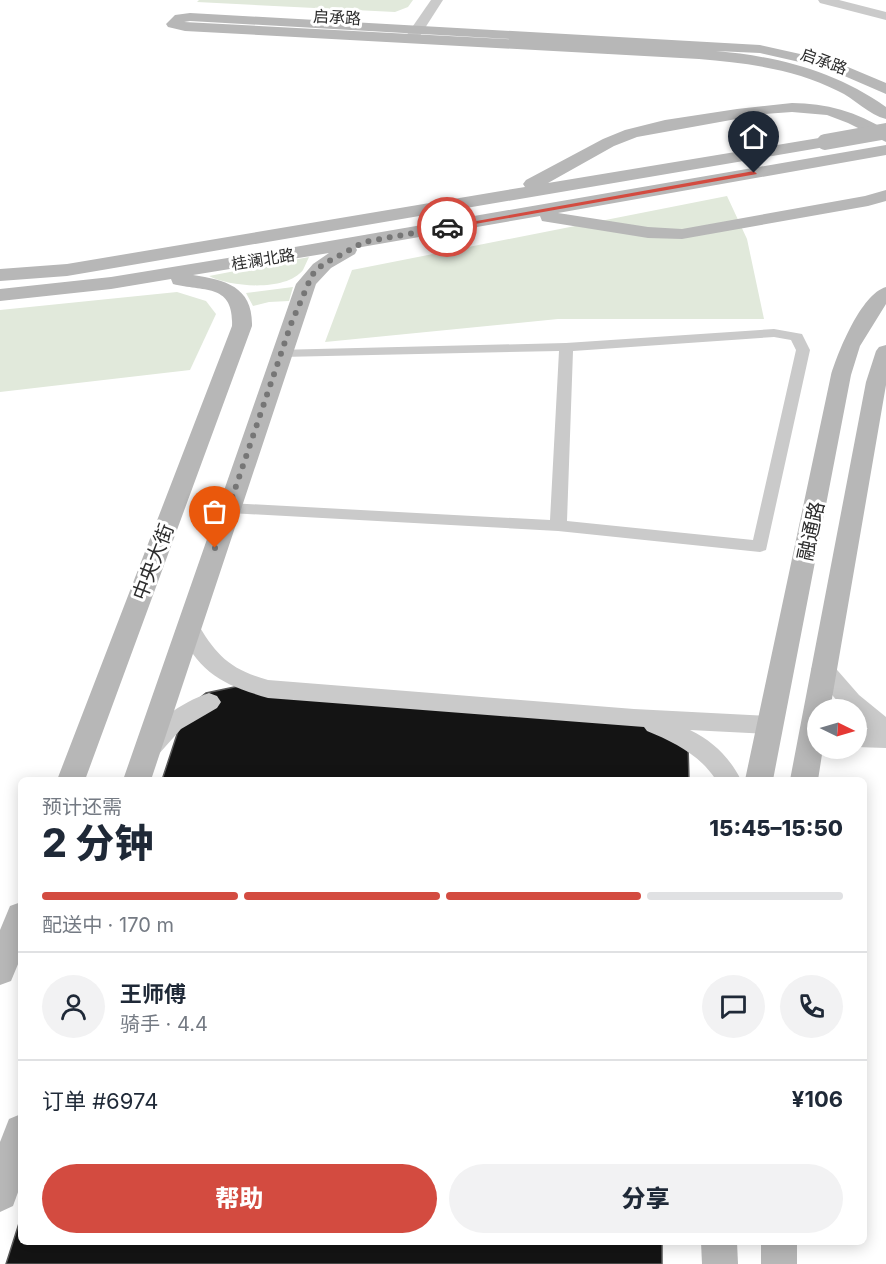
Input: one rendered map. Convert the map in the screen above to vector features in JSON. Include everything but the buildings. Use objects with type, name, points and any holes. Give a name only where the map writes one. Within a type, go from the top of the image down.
[{"type":"main road","name":"启承路","points":[[886,89],[831,65],[760,49],[409,34],[185,27],[173,24],[180,18],[190,17],[409,34],[699,54],[750,59],[826,79],[859,95],[886,114]]},
{"type":"main road","points":[[501,197],[547,178],[594,149],[623,136],[659,126],[735,114],[794,107],[820,109],[861,122],[886,137]]},
{"type":"main road","name":"桂澜北路","points":[[0,275],[87,266],[886,131]]},
{"type":"main road","name":"桂澜北路","points":[[0,295],[147,277],[364,242],[886,150]]},
{"type":"main road","points":[[509,216],[573,219],[625,231],[657,235],[682,234],[868,201],[886,195]]},
{"type":"main road","points":[[139,777],[281,353],[312,275],[322,265],[364,242]]},
{"type":"main road","name":"中央大街","points":[[72,777],[242,326],[244,313],[239,300],[227,290],[213,284],[147,277]]},
{"type":"main road","name":"融通路","points":[[760,777],[841,375],[850,346],[876,303],[886,293]]},
{"type":"main road","name":"融通路","points":[[819,699],[876,382],[886,351]]},
{"type":"main road","name":"融通路","points":[[805,777],[810,759]]},
{"type":"main road","points":[[0,970],[18,923]]},
{"type":"main road","points":[[0,1194],[18,1140]]},
{"type":"main road","points":[[719,1245],[720,1264]]},
{"type":"main road","points":[[779,1245],[779,1264]]},
{"type":"street","points":[[409,34],[427,0]]},
{"type":"street","points":[[409,34],[437,0]]},
{"type":"street","points":[[824,0],[886,16]]},
{"type":"street","points":[[850,0],[886,10]]},
{"type":"street","points":[[229,508],[558,526],[760,546],[803,350],[797,337],[774,333],[566,347],[281,353]]},
{"type":"street","points":[[558,526],[566,347]]},
{"type":"street","points":[[189,627],[205,657],[217,670],[238,681],[268,689],[634,718],[770,725]]},
{"type":"street","points":[[823,669],[851,701],[886,731]]},
{"type":"street","points":[[148,749],[173,723],[196,707],[219,698],[268,689]]},
{"type":"street","points":[[634,718],[693,741],[709,754],[727,777]]},
{"type":"street","points":[[867,738],[886,739]]},
{"type":"shaded area","points":[[199,0],[413,0],[408,7],[395,12],[197,2]]},
{"type":"shaded area","points":[[727,196],[747,239],[764,319],[558,319],[325,342],[352,270]]},
{"type":"shaded area","points":[[309,257],[303,270],[284,282],[243,285],[209,276]]},
{"type":"shaded area","points":[[293,287],[289,301],[253,306],[246,293]]},
{"type":"shaded area","points":[[177,292],[206,301],[216,314],[190,370],[0,392],[0,310]]},
{"type":"way so far","points":[[215,548],[291,324],[306,284],[312,275],[322,265],[364,242],[447,227]]},
{"type":"route","points":[[447,227],[754,173]]}]
